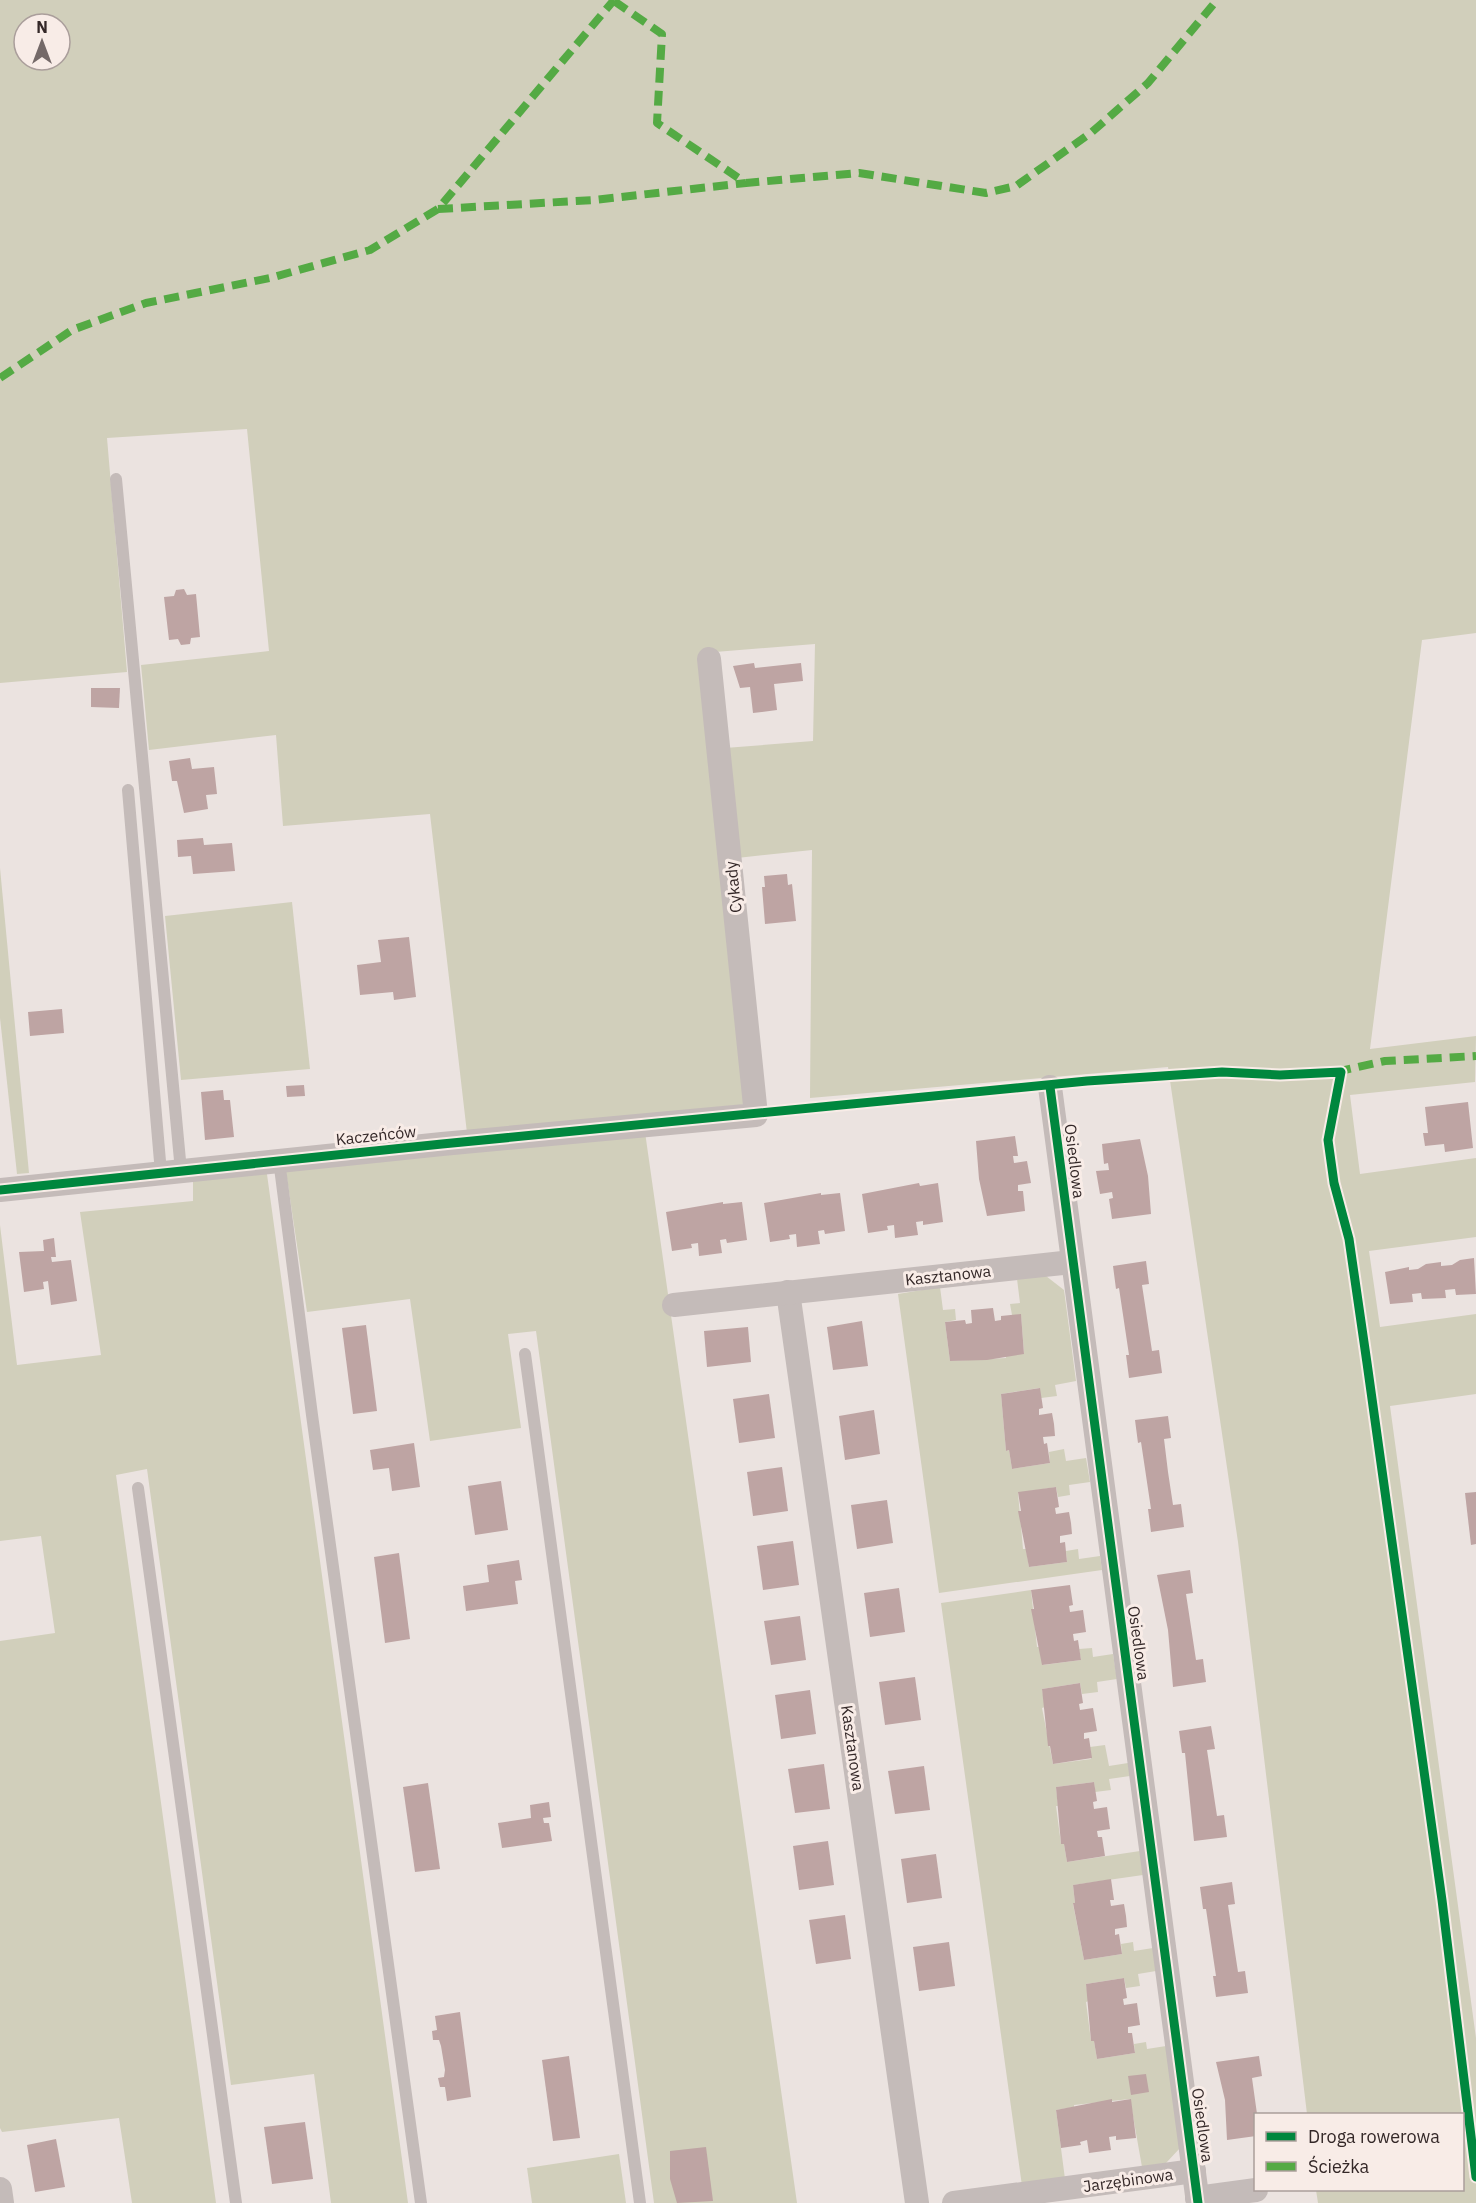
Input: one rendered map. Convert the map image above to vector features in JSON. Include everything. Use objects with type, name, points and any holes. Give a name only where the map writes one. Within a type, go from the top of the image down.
[{"type":"street","name":"Cykady","points":[[709,659],[756,1115]]},
{"type":"street","name":"Osiedlowa","points":[[1050,1087],[1198,2200]]},
{"type":"street","name":"Kaczeńców","points":[[0,1190],[279,1160],[756,1115]]},
{"type":"street","name":"Kasztanowa","points":[[674,1305],[1072,1262]]},
{"type":"street","name":"Kasztanowa","points":[[788,1292],[917,2203]]},
{"type":"street","name":"Jarzębinowa","points":[[954,2203],[1194,2171]]},
{"type":"street","points":[[0,2189],[2,2203]]},
{"type":"street","points":[[1198,2200],[1254,2190]]},
{"type":"lane","points":[[116,479],[171,1172]]},
{"type":"lane","points":[[128,790],[171,1172]]},
{"type":"lane","points":[[279,1160],[421,2203]]},
{"type":"lane","points":[[525,1354],[640,2203]]},
{"type":"lane","points":[[138,1488],[236,2203]]},
{"type":"shaded area","points":[[0,0],[1476,0],[1476,633],[1422,640],[1370,1049],[1476,1036],[1475,1082],[1350,1095],[1360,1174],[1476,1158],[1476,1237],[1369,1251],[1380,1327],[1476,1314],[1476,1394],[1390,1406],[1476,2038],[1476,2203],[1318,2203],[1316,2191],[1464,2191],[1464,2113],[1307,2113],[1238,1542],[1168,1067],[810,1098],[812,850],[737,858],[725,748],[813,741],[815,644],[715,652],[749,1104],[467,1133],[430,814],[283,826],[276,735],[149,750],[141,665],[269,651],[247,429],[107,438],[127,672],[0,683]]},
{"type":"shaded area","points":[[0,868],[29,1173],[17,1174],[0,1018]]},
{"type":"shaded area","points":[[292,902],[310,1069],[181,1080],[165,916]]},
{"type":"shaded area","points":[[645,1132],[797,2203],[654,2203],[536,1331],[508,1334],[521,1428],[430,1441],[410,1299],[307,1312],[285,1165]]},
{"type":"shaded area","points":[[266,1167],[408,2203],[331,2203],[314,2074],[231,2085],[147,1469],[116,1475],[216,2203],[132,2203],[119,2118],[2,2132],[0,2128],[0,1641],[55,1633],[41,1536],[0,1541],[0,1225],[17,1365],[101,1355],[80,1212],[193,1201],[193,1178]]},
{"type":"shaded area","points":[[1046,1276],[1064,1290],[1076,1381],[1055,1385],[1057,1396],[1041,1398],[1039,1388],[1001,1394],[1006,1451],[1009,1450],[1012,1469],[1050,1463],[1049,1452],[1064,1449],[1066,1461],[1086,1458],[1090,1482],[1069,1485],[1070,1495],[1058,1497],[1056,1487],[1018,1493],[1023,1549],[1026,1549],[1029,1567],[1067,1562],[1066,1551],[1078,1549],[1079,1559],[1100,1556],[1102,1570],[939,1593],[898,1294],[940,1287],[943,1310],[955,1309],[956,1320],[945,1322],[950,1361],[1006,1358],[1006,1355],[1024,1353],[1021,1315],[1012,1315],[1010,1304],[1020,1303],[1017,1279]]},
{"type":"shaded area","points":[[1031,1590],[1037,1647],[1040,1647],[1043,1665],[1081,1660],[1079,1649],[1092,1648],[1093,1657],[1113,1654],[1117,1679],[1097,1682],[1098,1692],[1082,1694],[1080,1683],[1042,1689],[1045,1707],[1042,1708],[1053,1764],[1091,1759],[1090,1747],[1105,1745],[1109,1766],[1128,1763],[1130,1776],[1109,1779],[1111,1790],[1095,1792],[1094,1782],[1056,1787],[1061,1844],[1064,1844],[1067,1862],[1140,1851],[1143,1875],[1073,1885],[1075,1903],[1073,1904],[1084,1960],[1122,1954],[1121,1944],[1133,1942],[1134,1951],[1153,1948],[1156,1971],[1138,1974],[1140,1986],[1126,1988],[1124,1978],[1086,1984],[1091,2041],[1094,2041],[1097,2059],[1135,2053],[1134,2044],[1146,2042],[1147,2049],[1166,2046],[1180,2148],[1166,2163],[1142,2167],[1130,2099],[1074,2105],[1074,2107],[1056,2110],[1065,2179],[1022,2186],[941,1603]]},
{"type":"shaded area","points":[[619,2154],[626,2203],[532,2203],[527,2168]]},
{"type":"building","points":[[184,589],[187,595],[196,594],[200,637],[191,638],[190,644],[181,645],[178,639],[169,640],[164,597],[174,596],[176,590]]},
{"type":"building","points":[[754,663],[755,668],[801,663],[803,681],[774,684],[777,710],[753,713],[750,687],[740,688],[733,666]]},
{"type":"building","points":[[91,688],[120,688],[119,708],[91,707]]},
{"type":"building","points":[[190,758],[192,769],[214,767],[217,794],[206,795],[208,809],[184,813],[177,781],[172,781],[169,761]]},
{"type":"building","points":[[203,838],[204,845],[232,843],[235,871],[193,874],[191,856],[178,857],[177,840]]},
{"type":"building","points":[[787,874],[788,885],[792,884],[796,921],[765,924],[762,887],[765,887],[764,876]]},
{"type":"building","points":[[409,937],[416,997],[394,1000],[393,992],[360,995],[357,965],[381,962],[378,940]]},
{"type":"building","points":[[62,1009],[64,1033],[30,1036],[28,1012]]},
{"type":"building","points":[[304,1085],[305,1096],[287,1097],[286,1086]]},
{"type":"building","points":[[223,1090],[224,1100],[230,1100],[234,1137],[205,1140],[201,1092]]},
{"type":"building","points":[[1468,1102],[1473,1148],[1445,1152],[1444,1144],[1425,1146],[1423,1133],[1428,1133],[1425,1107]]},
{"type":"building","points":[[1015,1136],[1018,1156],[1013,1156],[1014,1163],[1027,1161],[1031,1183],[1018,1185],[1018,1191],[1023,1191],[1025,1211],[987,1216],[979,1179],[976,1141]]},
{"type":"building","points":[[1140,1139],[1148,1176],[1151,1214],[1112,1219],[1109,1199],[1113,1198],[1112,1192],[1100,1194],[1096,1171],[1109,1170],[1108,1163],[1104,1164],[1102,1144]]},
{"type":"building","points":[[919,1183],[920,1186],[938,1183],[943,1222],[923,1225],[923,1221],[916,1222],[918,1235],[895,1238],[894,1225],[887,1226],[888,1230],[868,1233],[862,1194]]},
{"type":"building","points":[[821,1193],[821,1195],[840,1193],[845,1231],[825,1234],[824,1230],[818,1231],[820,1244],[797,1247],[796,1234],[789,1235],[790,1239],[770,1242],[764,1203]]},
{"type":"building","points":[[723,1202],[723,1204],[742,1202],[747,1240],[727,1243],[726,1239],[720,1240],[722,1253],[699,1256],[698,1243],[691,1244],[692,1248],[672,1251],[666,1212]]},
{"type":"building","points":[[54,1238],[56,1257],[51,1257],[52,1262],[71,1260],[77,1301],[51,1305],[48,1281],[43,1282],[44,1289],[24,1292],[19,1252],[44,1251],[43,1240]]},
{"type":"building","points":[[1474,1258],[1476,1294],[1456,1295],[1455,1289],[1445,1290],[1446,1298],[1422,1299],[1421,1293],[1412,1294],[1413,1302],[1390,1304],[1385,1272],[1409,1267],[1409,1270],[1418,1269],[1426,1264],[1441,1262],[1441,1266],[1452,1265],[1460,1260]]},
{"type":"building","points":[[1146,1261],[1149,1284],[1142,1285],[1152,1351],[1159,1350],[1162,1373],[1129,1378],[1126,1355],[1129,1355],[1119,1288],[1116,1289],[1113,1266]]},
{"type":"building","points":[[993,1308],[995,1321],[1001,1320],[1001,1316],[1021,1314],[1024,1354],[987,1360],[950,1361],[945,1322],[965,1320],[966,1324],[972,1323],[971,1310]]},
{"type":"building","points":[[862,1321],[868,1366],[833,1370],[827,1327]]},
{"type":"building","points":[[366,1325],[377,1411],[353,1414],[342,1328]]},
{"type":"building","points":[[748,1327],[751,1362],[707,1367],[704,1331]]},
{"type":"building","points":[[1040,1388],[1043,1408],[1039,1409],[1039,1415],[1052,1413],[1054,1424],[1055,1436],[1043,1437],[1044,1444],[1047,1443],[1050,1463],[1012,1469],[1009,1450],[1006,1451],[1001,1394]]},
{"type":"building","points":[[769,1394],[775,1438],[739,1443],[733,1399]]},
{"type":"building","points":[[874,1410],[880,1454],[845,1460],[839,1416]]},
{"type":"building","points":[[1168,1416],[1171,1438],[1164,1439],[1168,1472],[1173,1505],[1181,1504],[1184,1527],[1151,1532],[1148,1509],[1151,1509],[1141,1442],[1138,1443],[1135,1420]]},
{"type":"building","points":[[414,1443],[420,1487],[392,1491],[389,1468],[373,1470],[370,1450]]},
{"type":"building","points":[[782,1467],[788,1511],[753,1516],[747,1472]]},
{"type":"building","points":[[501,1481],[508,1530],[475,1535],[468,1486]]},
{"type":"building","points":[[1056,1487],[1059,1507],[1055,1508],[1056,1514],[1069,1512],[1071,1523],[1072,1534],[1060,1536],[1060,1543],[1065,1542],[1067,1562],[1029,1567],[1018,1511],[1021,1511],[1018,1492]]},
{"type":"building","points":[[1476,1492],[1476,1544],[1471,1545],[1465,1493]]},
{"type":"building","points":[[887,1500],[893,1543],[857,1549],[851,1505]]},
{"type":"building","points":[[793,1541],[799,1585],[763,1590],[757,1546]]},
{"type":"building","points":[[399,1553],[410,1639],[385,1643],[374,1557]]},
{"type":"building","points":[[519,1560],[522,1580],[515,1581],[518,1604],[466,1611],[463,1586],[489,1582],[487,1565]]},
{"type":"building","points":[[1190,1570],[1193,1593],[1186,1594],[1196,1660],[1203,1659],[1206,1682],[1173,1687],[1168,1630],[1157,1575]]},
{"type":"building","points":[[1070,1585],[1073,1605],[1069,1606],[1070,1612],[1083,1610],[1086,1632],[1073,1634],[1074,1641],[1078,1640],[1081,1660],[1042,1665],[1031,1609],[1034,1609],[1031,1590]]},
{"type":"building","points":[[899,1588],[905,1632],[870,1637],[864,1593]]},
{"type":"building","points":[[800,1616],[806,1660],[771,1665],[764,1621]]},
{"type":"building","points":[[915,1677],[921,1720],[885,1725],[879,1682]]},
{"type":"building","points":[[1080,1683],[1083,1703],[1079,1704],[1080,1710],[1093,1708],[1097,1731],[1084,1733],[1084,1739],[1089,1738],[1092,1758],[1053,1764],[1050,1746],[1048,1746],[1042,1689]]},
{"type":"building","points":[[810,1690],[816,1734],[781,1739],[775,1695]]},
{"type":"building","points":[[1211,1726],[1215,1749],[1207,1750],[1217,1816],[1224,1815],[1227,1837],[1194,1841],[1185,1753],[1182,1753],[1179,1731]]},
{"type":"building","points":[[824,1764],[830,1809],[795,1813],[788,1769]]},
{"type":"building","points":[[924,1766],[930,1810],[895,1814],[888,1771]]},
{"type":"building","points":[[1094,1782],[1097,1801],[1093,1802],[1094,1809],[1107,1807],[1110,1829],[1097,1831],[1098,1837],[1102,1837],[1105,1856],[1067,1862],[1064,1844],[1061,1844],[1056,1787]]},
{"type":"building","points":[[428,1783],[440,1869],[415,1872],[403,1787]]},
{"type":"building","points":[[549,1802],[551,1817],[543,1818],[544,1823],[549,1823],[552,1841],[502,1848],[498,1823],[531,1818],[530,1805]]},
{"type":"building","points":[[828,1841],[834,1885],[799,1890],[793,1846]]},
{"type":"building","points":[[936,1854],[942,1898],[907,1903],[901,1859]]},
{"type":"building","points":[[1111,1879],[1114,1900],[1110,1900],[1111,1906],[1124,1904],[1126,1916],[1127,1927],[1115,1929],[1115,1935],[1119,1934],[1122,1954],[1084,1960],[1073,1903],[1075,1903],[1073,1885]]},
{"type":"building","points":[[1232,1882],[1235,1904],[1228,1905],[1238,1972],[1245,1971],[1248,1993],[1216,1997],[1213,1976],[1216,1976],[1206,1909],[1203,1909],[1200,1887]]},
{"type":"building","points":[[845,1915],[851,1959],[816,1964],[809,1920]]},
{"type":"building","points":[[949,1942],[955,1986],[919,1991],[913,1947]]},
{"type":"building","points":[[1124,1978],[1127,1998],[1123,1999],[1124,2005],[1137,2003],[1140,2025],[1128,2027],[1128,2033],[1132,2033],[1135,2053],[1097,2059],[1094,2041],[1091,2041],[1086,1984]]},
{"type":"building","points":[[460,2012],[471,2097],[447,2101],[445,2087],[440,2087],[438,2078],[444,2077],[445,2070],[441,2046],[439,2040],[433,2040],[432,2031],[437,2030],[435,2016]]},
{"type":"building","points":[[569,2056],[580,2138],[553,2141],[542,2060]]},
{"type":"building","points":[[1259,2056],[1262,2076],[1252,2078],[1257,2113],[1254,2113],[1254,2136],[1227,2140],[1225,2100],[1216,2062]]},
{"type":"building","points":[[1146,2074],[1149,2092],[1131,2095],[1128,2076]]},
{"type":"building","points":[[1112,2099],[1112,2102],[1131,2099],[1136,2138],[1116,2140],[1116,2136],[1109,2137],[1111,2150],[1089,2153],[1087,2140],[1080,2142],[1081,2145],[1061,2148],[1056,2110]]},
{"type":"building","points":[[305,2122],[313,2179],[272,2184],[264,2127]]},
{"type":"building","points":[[56,2139],[65,2187],[35,2192],[27,2145]]},
{"type":"building","points":[[706,2147],[713,2201],[677,2203],[670,2179],[670,2151]]},
{"type":"marked path","points":[[0,378],[72,330],[146,303],[270,278],[370,250],[438,209],[614,0]]},
{"type":"marked path","points":[[614,1],[662,34],[657,123],[746,183],[859,173],[986,193],[1016,186],[1092,132],[1148,83],[1217,0]]},
{"type":"marked path","points":[[438,209],[594,200],[746,183]]},
{"type":"marked path","points":[[1336,1072],[1385,1061],[1476,1056]]},
{"type":"cycle path","points":[[0,1190],[1087,1081],[1222,1072],[1280,1075],[1341,1072],[1328,1140],[1334,1183],[1349,1239],[1367,1363],[1442,1900],[1476,2177]]},
{"type":"cycle path","points":[[1050,1087],[1198,2203]]}]
